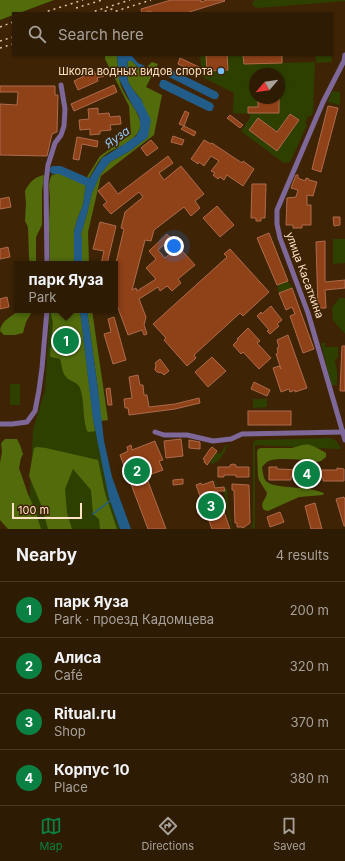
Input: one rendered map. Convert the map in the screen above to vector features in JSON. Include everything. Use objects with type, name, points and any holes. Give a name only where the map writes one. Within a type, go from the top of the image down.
[{"type":"street","name":"улица Касаткина","points":[[345,54],[344,61],[323,102],[277,210],[277,224],[280,238],[308,312],[344,432],[345,440]]},
{"type":"street","points":[[47,261],[46,182],[55,143],[64,126],[65,110],[61,85]]},
{"type":"street","points":[[0,424],[27,422],[35,411],[42,368],[47,313]]},
{"type":"street","points":[[155,432],[164,435],[187,435],[213,441],[231,439],[242,434],[344,432]]},
{"type":"green space","points":[[0,0],[54,0],[22,12],[12,12],[12,15],[0,20]]},
{"type":"green space","points":[[255,0],[345,1],[257,8],[253,6],[252,3]]},
{"type":"green space","points":[[105,56],[117,56],[121,86],[136,110],[139,117],[140,129],[129,141],[102,157],[89,178],[87,177],[100,156],[131,134],[129,106],[105,59]]},
{"type":"green space","points":[[200,56],[282,56],[283,63],[315,62],[313,112],[311,116],[308,116],[305,123],[307,125],[290,162],[284,163],[241,131],[250,118],[250,114],[233,113],[234,93],[202,77]]},
{"type":"green space","points":[[316,56],[331,56],[332,62],[316,63]]},
{"type":"green space","points":[[128,61],[132,61],[141,70],[144,70],[152,62],[158,64],[146,87],[162,95],[154,135],[101,176],[88,232],[89,261],[82,261],[81,234],[92,193],[100,175],[110,162],[130,151],[148,137],[142,100],[130,86],[127,71]]},
{"type":"green space","points":[[332,91],[340,92],[340,105],[328,102]]},
{"type":"green space","points":[[61,173],[78,182],[86,184],[83,205],[74,231],[74,261],[50,261],[49,185],[52,175]]},
{"type":"green space","points":[[44,175],[42,191],[42,225],[36,237],[36,261],[30,261],[28,227],[25,221],[25,191],[28,185],[37,177]]},
{"type":"green space","points":[[333,239],[345,239],[345,263],[333,264]]},
{"type":"green space","points":[[288,281],[292,288],[279,293],[277,285]]},
{"type":"green space","points":[[339,298],[345,298],[345,334],[333,320],[332,308]]},
{"type":"green space","points":[[15,313],[31,313],[26,322],[23,333],[15,335],[4,335],[0,331],[2,324]]},
{"type":"green space","points":[[43,313],[80,313],[109,498],[120,529],[28,529],[33,430],[45,390],[49,326],[48,316]]},
{"type":"green space","points":[[51,313],[80,313],[95,431],[87,431],[84,420],[82,393],[79,386],[68,379],[65,375],[60,359],[50,356],[53,323]]},
{"type":"green space","points":[[87,313],[92,313],[108,420],[101,421]]},
{"type":"green space","points":[[321,343],[325,343],[325,347],[338,347],[338,357],[335,360],[337,385],[331,385]]},
{"type":"green space","points":[[10,384],[20,384],[20,405],[10,405]]},
{"type":"green space","points":[[253,399],[267,399],[267,407],[253,408]]},
{"type":"green space","points":[[5,439],[17,439],[20,445],[23,454],[19,468],[41,529],[8,529],[0,520],[1,444]]},
{"type":"green space","points":[[333,439],[341,449],[316,448],[311,445],[296,447],[255,445],[255,528],[251,529],[253,523],[254,441]]},
{"type":"green space","points":[[226,445],[230,446],[226,447],[226,450],[220,459],[214,463],[213,468],[213,464],[210,463],[216,452],[220,454]]},
{"type":"green space","points":[[302,445],[315,447],[326,453],[326,457],[317,462],[285,459],[269,461],[262,467],[263,475],[270,484],[312,489],[324,493],[323,495],[299,497],[268,511],[264,510],[262,503],[267,493],[258,476],[258,449],[292,448]]},
{"type":"green space","points":[[37,447],[98,460],[105,493],[117,529],[100,529],[99,519],[93,514],[91,490],[73,469],[65,489],[67,513],[72,529],[48,529],[42,507],[29,476],[34,448]]},
{"type":"green space","points":[[213,476],[218,487],[225,487],[227,489],[228,507],[233,529],[227,509],[224,491],[217,491]]},
{"type":"water","points":[[117,56],[132,56],[138,63],[146,68],[143,70],[140,69],[132,61],[128,61],[128,81],[130,86],[142,100],[151,120],[148,137],[130,151],[110,162],[100,175],[92,193],[81,234],[82,261],[74,261],[74,231],[83,205],[86,184],[102,158],[136,136],[140,129],[139,116],[119,79]]},
{"type":"water","points":[[166,69],[170,69],[217,92],[219,95],[217,99],[213,99],[167,76],[164,73]]},
{"type":"water","points":[[161,80],[165,80],[212,103],[214,106],[212,111],[208,111],[161,88],[159,85]]},
{"type":"water","points":[[80,313],[87,313],[104,441],[112,477],[131,529],[120,529],[109,498],[93,419]]},
{"type":"pier","points":[[127,0],[130,9],[117,12],[114,3]]},
{"type":"building","points":[[171,0],[201,0],[201,2],[207,0],[225,1],[189,12],[142,12],[141,9]]},
{"type":"building","points":[[206,56],[227,56],[228,70],[207,71]]},
{"type":"building","points":[[243,56],[282,56],[282,63],[244,64]]},
{"type":"building","points":[[180,58],[201,68],[199,72],[178,64]]},
{"type":"building","points":[[94,71],[95,74],[102,71],[104,76],[97,78],[98,81],[78,90],[74,81]]},
{"type":"building","points":[[114,85],[117,92],[74,111],[71,104]]},
{"type":"building","points":[[0,86],[55,86],[55,95],[58,95],[57,132],[52,134],[47,156],[0,155],[0,104],[17,105],[18,92],[0,92]]},
{"type":"building","points":[[258,104],[279,104],[279,113],[248,113],[248,107],[258,107]]},
{"type":"building","points":[[328,106],[338,108],[321,172],[312,169]]},
{"type":"building","points":[[98,108],[98,114],[109,113],[110,117],[120,116],[121,124],[110,125],[111,130],[100,131],[100,134],[90,135],[90,129],[80,130],[79,120],[89,119],[88,109]]},
{"type":"building","points":[[185,111],[189,113],[184,126],[179,124]]},
{"type":"building","points":[[290,114],[299,120],[277,151],[249,130],[258,118],[277,132]]},
{"type":"building","points":[[230,115],[243,125],[240,128],[227,118]]},
{"type":"building","points":[[184,126],[196,132],[194,136],[181,129]]},
{"type":"building","points":[[173,136],[184,140],[182,145],[171,142]]},
{"type":"building","points":[[77,137],[98,141],[97,147],[82,144],[79,160],[73,159]]},
{"type":"building","points":[[151,140],[158,148],[147,156],[141,148]]},
{"type":"building","points":[[204,140],[211,144],[212,143],[242,163],[243,161],[254,169],[243,186],[227,175],[224,180],[220,177],[218,179],[213,175],[215,173],[211,171],[219,161],[211,156],[204,166],[191,159]]},
{"type":"building","points":[[168,156],[173,163],[159,173],[164,180],[181,166],[204,194],[195,201],[200,208],[191,216],[184,207],[154,230],[151,241],[145,240],[132,290],[136,288],[137,291],[156,279],[146,268],[156,259],[149,251],[167,234],[195,265],[178,279],[181,283],[172,291],[167,286],[160,291],[158,287],[139,299],[146,317],[144,325],[147,334],[144,335],[142,330],[128,335],[118,308],[118,261],[116,261],[124,229],[121,228],[125,212],[143,197],[139,192],[111,214],[103,205],[107,202],[98,191],[109,182],[118,194]],"holes":[[[165,244],[172,252],[165,258],[158,250]]]},
{"type":"building","points":[[296,175],[298,175],[298,178],[305,181],[306,178],[317,182],[313,196],[307,195],[307,205],[311,205],[311,225],[302,225],[302,228],[293,228],[293,225],[286,225],[287,198],[296,197],[298,190],[291,188]]},
{"type":"building","points":[[252,184],[266,184],[265,218],[261,218],[261,221],[256,221],[256,218],[251,218]]},
{"type":"building","points":[[9,197],[11,207],[0,209],[0,199]]},
{"type":"building","points":[[217,206],[234,225],[220,237],[203,218]]},
{"type":"building","points":[[333,217],[340,217],[340,225],[334,226]]},
{"type":"building","points":[[100,222],[116,226],[108,261],[102,261],[104,251],[93,249]]},
{"type":"building","points":[[269,233],[288,281],[277,285],[257,238]]},
{"type":"building","points":[[325,241],[325,282],[345,280],[345,288],[325,290],[326,308],[318,308],[316,242]]},
{"type":"building","points":[[8,247],[10,257],[0,259],[0,249]]},
{"type":"building","points":[[230,249],[269,292],[243,316],[240,313],[194,355],[196,358],[187,366],[164,340],[166,338],[153,324],[227,257],[224,254]]},
{"type":"building","points":[[292,288],[314,349],[303,353],[290,316],[295,314],[292,307],[286,310],[279,293]]},
{"type":"building","points":[[7,297],[9,307],[0,309],[0,299]]},
{"type":"building","points":[[271,306],[282,320],[277,324],[279,326],[270,334],[267,331],[269,330],[257,316],[261,312],[262,314]]},
{"type":"building","points":[[114,317],[126,360],[113,364],[104,334],[111,332],[108,319]]},
{"type":"building","points":[[248,328],[260,341],[257,343],[271,358],[259,369],[243,352],[241,354],[233,345]]},
{"type":"building","points":[[288,335],[307,388],[295,392],[295,390],[290,392],[289,389],[281,392],[273,368],[279,366],[281,369],[276,354],[278,353],[277,348],[279,347],[277,340]]},
{"type":"building","points":[[342,346],[345,346],[345,391],[340,391]]},
{"type":"building","points":[[212,357],[226,371],[208,387],[195,372]]},
{"type":"building","points":[[160,359],[169,371],[164,375],[155,370],[155,363]]},
{"type":"building","points":[[138,375],[140,385],[143,385],[144,395],[147,395],[149,407],[175,404],[199,398],[200,403],[175,409],[129,415],[128,408],[125,408],[124,399],[132,398],[129,377]]},
{"type":"building","points":[[254,382],[270,390],[267,396],[251,389]]},
{"type":"building","points":[[110,388],[112,405],[108,405],[106,389]]},
{"type":"building","points":[[248,411],[291,411],[291,425],[248,425]]},
{"type":"building","points":[[181,439],[183,456],[166,458],[164,441]]},
{"type":"building","points":[[189,440],[200,442],[200,449],[189,448]]},
{"type":"building","points":[[155,441],[163,460],[159,461],[163,470],[146,476],[166,529],[148,529],[120,455],[128,451],[127,447],[131,445],[132,450]]},
{"type":"building","points":[[212,447],[217,451],[207,465],[203,459]]},
{"type":"building","points":[[230,465],[236,465],[236,467],[249,467],[249,477],[224,475],[224,477],[218,477],[218,467],[230,467]]},
{"type":"building","points":[[269,467],[277,467],[277,469],[302,470],[302,468],[312,468],[312,470],[337,470],[337,468],[344,469],[344,481],[323,481],[323,478],[311,477],[311,485],[302,485],[302,477],[291,477],[291,480],[269,480]]},
{"type":"building","points":[[183,479],[183,484],[173,485],[173,480]]},
{"type":"building","points":[[213,481],[215,488],[224,487],[225,491],[217,491],[230,529],[212,529],[196,485],[201,483],[202,485]]},
{"type":"building","points":[[232,484],[249,485],[250,523],[243,528],[237,527],[237,523],[235,523],[234,490],[232,490]]},
{"type":"building","points":[[344,497],[345,500],[345,526],[336,499]]},
{"type":"building","points":[[315,503],[322,529],[311,529],[305,506]]},
{"type":"building","points":[[280,512],[284,522],[270,527],[267,517]]},
{"type":"waterway","points":[[54,170],[60,170],[92,184]]},
{"type":"waterway","points":[[93,514],[111,500]]},
{"type":"railway","points":[[45,12],[83,0]]},
{"type":"railway","points":[[76,8],[102,0]]},
{"type":"railway","points":[[92,12],[130,0]]},
{"type":"railway","points":[[113,12],[151,0]]},
{"type":"railway","points":[[102,12],[115,8]]},
{"type":"railway","points":[[0,27],[12,22]]},
{"type":"railway","points":[[0,41],[12,37]]},
{"type":"railway","points":[[0,48],[12,44]]},
{"type":"place","name":"Школа водных видов спорта","points":[[221,71]]},
{"type":"place","name":"парк Яуза","points":[[66,341]]},
{"type":"place","name":"Алиса","points":[[137,471]]},
{"type":"place","name":"Корпус 10","points":[[307,474]]},
{"type":"place","name":"Ritual.ru","points":[[211,506]]},
{"type":"water label","name":"Яуза","points":[[117,137]]}]
